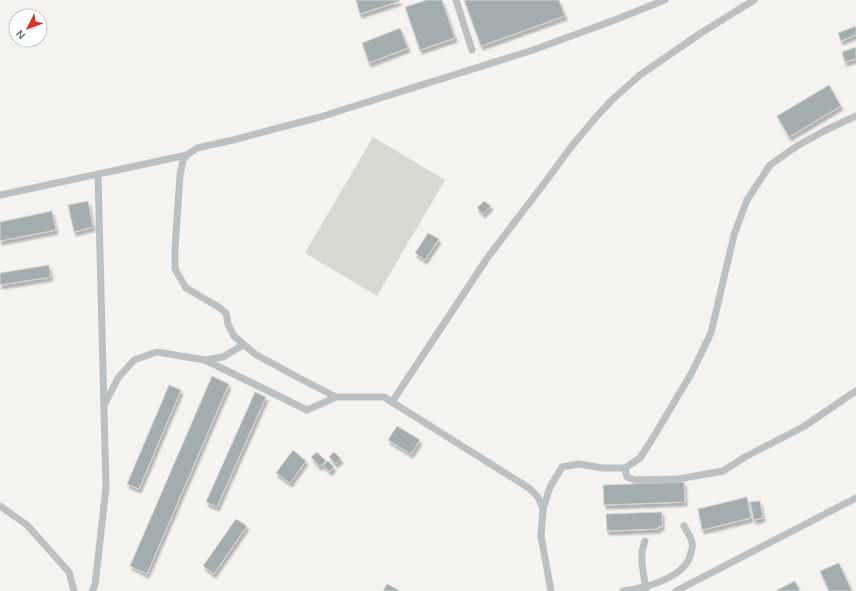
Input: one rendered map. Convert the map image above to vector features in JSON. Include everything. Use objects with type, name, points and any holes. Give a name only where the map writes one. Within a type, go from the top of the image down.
[{"type":"street","points":[[456,0],[472,50]]},
{"type":"street","points":[[543,509],[538,497],[529,488],[384,397],[336,397],[255,354],[234,336],[228,324],[226,313],[186,288],[175,269],[180,175],[183,160],[197,148],[320,117],[526,52],[665,0]]},
{"type":"street","points":[[392,402],[488,257],[544,186],[571,147],[597,116],[613,99],[640,75],[701,33],[754,0]]},
{"type":"street","points":[[551,591],[542,536],[543,509],[550,487],[562,467],[579,464],[602,468],[625,468],[640,458],[692,374],[711,333],[734,235],[747,200],[770,165],[797,146],[856,116]]},
{"type":"street","points":[[0,195],[187,155]]},
{"type":"street","points":[[92,591],[95,585],[106,488],[98,174]]},
{"type":"street","points":[[205,360],[223,357],[244,345]]},
{"type":"street","points":[[104,405],[118,378],[134,360],[157,352],[205,360],[307,410],[336,397]]},
{"type":"street","points":[[625,468],[627,477],[635,480],[678,479],[723,472],[745,457],[803,426],[856,391]]},
{"type":"street","points":[[676,591],[856,498]]},
{"type":"street","points":[[0,506],[27,525],[69,572],[74,591]]},
{"type":"street","points":[[623,591],[646,589],[653,584],[672,576],[682,569],[688,562],[693,543],[684,526]]},
{"type":"street","points":[[645,541],[642,551],[646,589]]},
{"type":"shaded area","points":[[373,137],[445,180],[377,296],[305,253]]},
{"type":"building","points":[[356,0],[399,0],[400,1],[360,14]]},
{"type":"building","points":[[427,0],[442,0],[455,38],[420,50],[405,7]]},
{"type":"building","points":[[464,0],[559,0],[565,16],[481,46]]},
{"type":"building","points":[[856,26],[856,35],[841,41],[838,33]]},
{"type":"building","points":[[400,28],[408,48],[369,63],[362,43]]},
{"type":"building","points":[[856,47],[856,59],[845,62],[842,52]]},
{"type":"building","points":[[829,85],[841,106],[789,137],[777,116]]},
{"type":"building","points":[[88,201],[93,227],[74,232],[68,205]]},
{"type":"building","points":[[484,201],[491,206],[483,214],[477,208]]},
{"type":"building","points":[[52,211],[56,230],[0,241],[0,222]]},
{"type":"building","points":[[428,233],[439,239],[425,260],[415,253]]},
{"type":"building","points":[[49,265],[51,277],[0,285],[0,273]]},
{"type":"building","points":[[212,376],[229,384],[147,574],[130,566]]},
{"type":"building","points":[[169,385],[181,390],[139,489],[127,484]]},
{"type":"building","points":[[255,392],[266,397],[217,507],[206,502]]},
{"type":"building","points":[[397,426],[420,440],[411,454],[388,440]]},
{"type":"building","points":[[293,450],[306,461],[290,483],[276,473]]},
{"type":"building","points":[[317,452],[326,461],[320,467],[311,457]]},
{"type":"building","points":[[334,452],[341,459],[336,464],[329,457]]},
{"type":"building","points":[[328,461],[334,467],[330,472],[323,465]]},
{"type":"building","points":[[684,482],[685,502],[604,505],[603,485]]},
{"type":"building","points":[[747,497],[751,518],[702,530],[698,509]]},
{"type":"building","points":[[760,501],[763,518],[754,520],[750,502]]},
{"type":"building","points":[[662,512],[662,527],[658,527],[658,529],[607,531],[606,514]]},
{"type":"building","points":[[236,519],[247,526],[214,574],[203,566]]},
{"type":"building","points":[[839,563],[852,591],[829,591],[820,571]]},
{"type":"building","points":[[795,581],[800,591],[777,590]]},
{"type":"building","points":[[387,584],[400,591],[383,591]]}]
